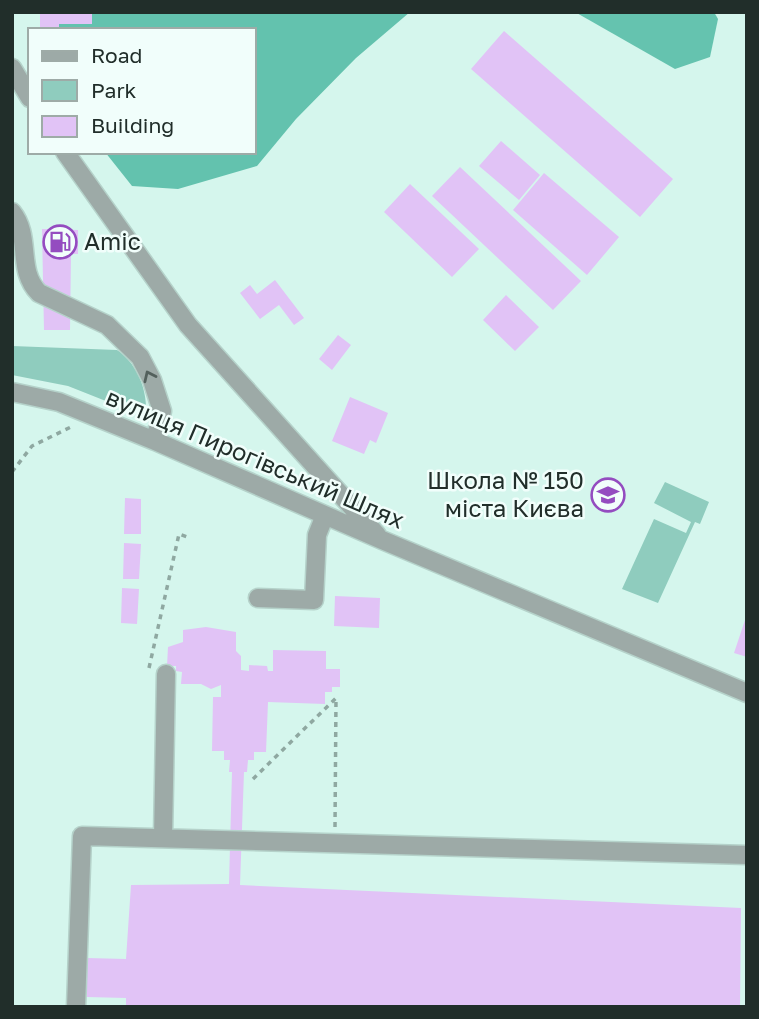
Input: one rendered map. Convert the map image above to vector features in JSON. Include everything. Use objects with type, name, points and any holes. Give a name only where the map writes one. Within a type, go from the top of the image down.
[{"type":"street","points":[[12,68],[28,96]]},
{"type":"street","points":[[66,154],[188,324],[382,540]]},
{"type":"street","points":[[12,212],[23,236],[25,272],[30,284],[39,293],[107,325],[140,357],[152,380],[162,411],[155,441]]},
{"type":"street","name":"вулиця Пирогівський Шлях","points":[[12,393],[59,402],[94,416],[747,693]]},
{"type":"street","points":[[258,598],[314,600],[317,535],[325,515]]},
{"type":"street","points":[[163,838],[166,674]]},
{"type":"street","points":[[76,1007],[82,836],[747,855]]},
{"type":"path","points":[[12,472],[33,446],[94,416]]},
{"type":"path","points":[[166,674],[148,668],[179,534],[190,538]]},
{"type":"path","points":[[253,779],[336,698],[335,843]]},
{"type":"green space","points":[[12,346],[117,350],[138,374],[146,405],[140,411],[131,411],[68,386],[12,375]]},
{"type":"green space","points":[[665,482],[709,502],[700,524],[695,522],[658,603],[622,589],[654,519],[686,533],[691,522],[654,503]]},
{"type":"shaded area","points":[[93,12],[410,12],[356,58],[296,119],[257,166],[178,189],[132,186],[107,154],[256,154],[256,28],[56,28],[55,23]]},
{"type":"shaded area","points":[[575,12],[714,12],[718,19],[710,57],[675,69]]},
{"type":"building","points":[[40,12],[92,12],[92,24],[59,24],[59,28],[40,28]]},
{"type":"building","points":[[504,31],[673,179],[640,217],[471,69]]},
{"type":"building","points":[[501,141],[540,175],[519,200],[479,166]]},
{"type":"building","points":[[460,167],[581,281],[553,310],[432,196]]},
{"type":"building","points":[[544,173],[619,237],[587,275],[513,210]]},
{"type":"building","points":[[410,184],[479,249],[452,277],[384,212]]},
{"type":"building","points":[[42,229],[78,230],[78,254],[71,254],[70,330],[44,330]]},
{"type":"building","points":[[275,280],[304,318],[294,325],[279,305],[260,319],[240,293],[250,285],[257,294]]},
{"type":"building","points":[[506,295],[539,327],[515,351],[483,320]]},
{"type":"building","points":[[338,335],[351,345],[332,370],[319,359]]},
{"type":"building","points":[[350,397],[388,413],[376,443],[370,440],[364,454],[332,441]]},
{"type":"building","points":[[125,498],[141,499],[141,534],[124,534]]},
{"type":"building","points":[[124,543],[141,544],[139,579],[123,579]]},
{"type":"building","points":[[122,588],[139,589],[137,624],[121,623]]},
{"type":"building","points":[[335,596],[380,598],[379,628],[334,626]]},
{"type":"building","points":[[747,618],[747,657],[734,653]]},
{"type":"building","points":[[206,627],[236,632],[236,651],[241,656],[241,670],[249,671],[249,665],[267,666],[268,671],[273,671],[273,650],[326,651],[326,669],[340,669],[340,687],[332,687],[332,692],[325,692],[325,704],[268,702],[266,752],[254,752],[254,760],[248,760],[247,772],[244,772],[240,885],[741,908],[740,1007],[126,1007],[126,998],[87,997],[87,958],[126,959],[131,885],[229,884],[232,772],[229,772],[230,760],[224,760],[224,751],[212,751],[213,697],[221,697],[221,685],[211,689],[201,684],[181,684],[182,672],[176,671],[176,666],[167,666],[168,647],[183,642],[183,630]]},
{"type":"place","name":"Amic","points":[[60,242]]},
{"type":"place","name":"Школа № 150 міста Києва","points":[[608,495]]}]
